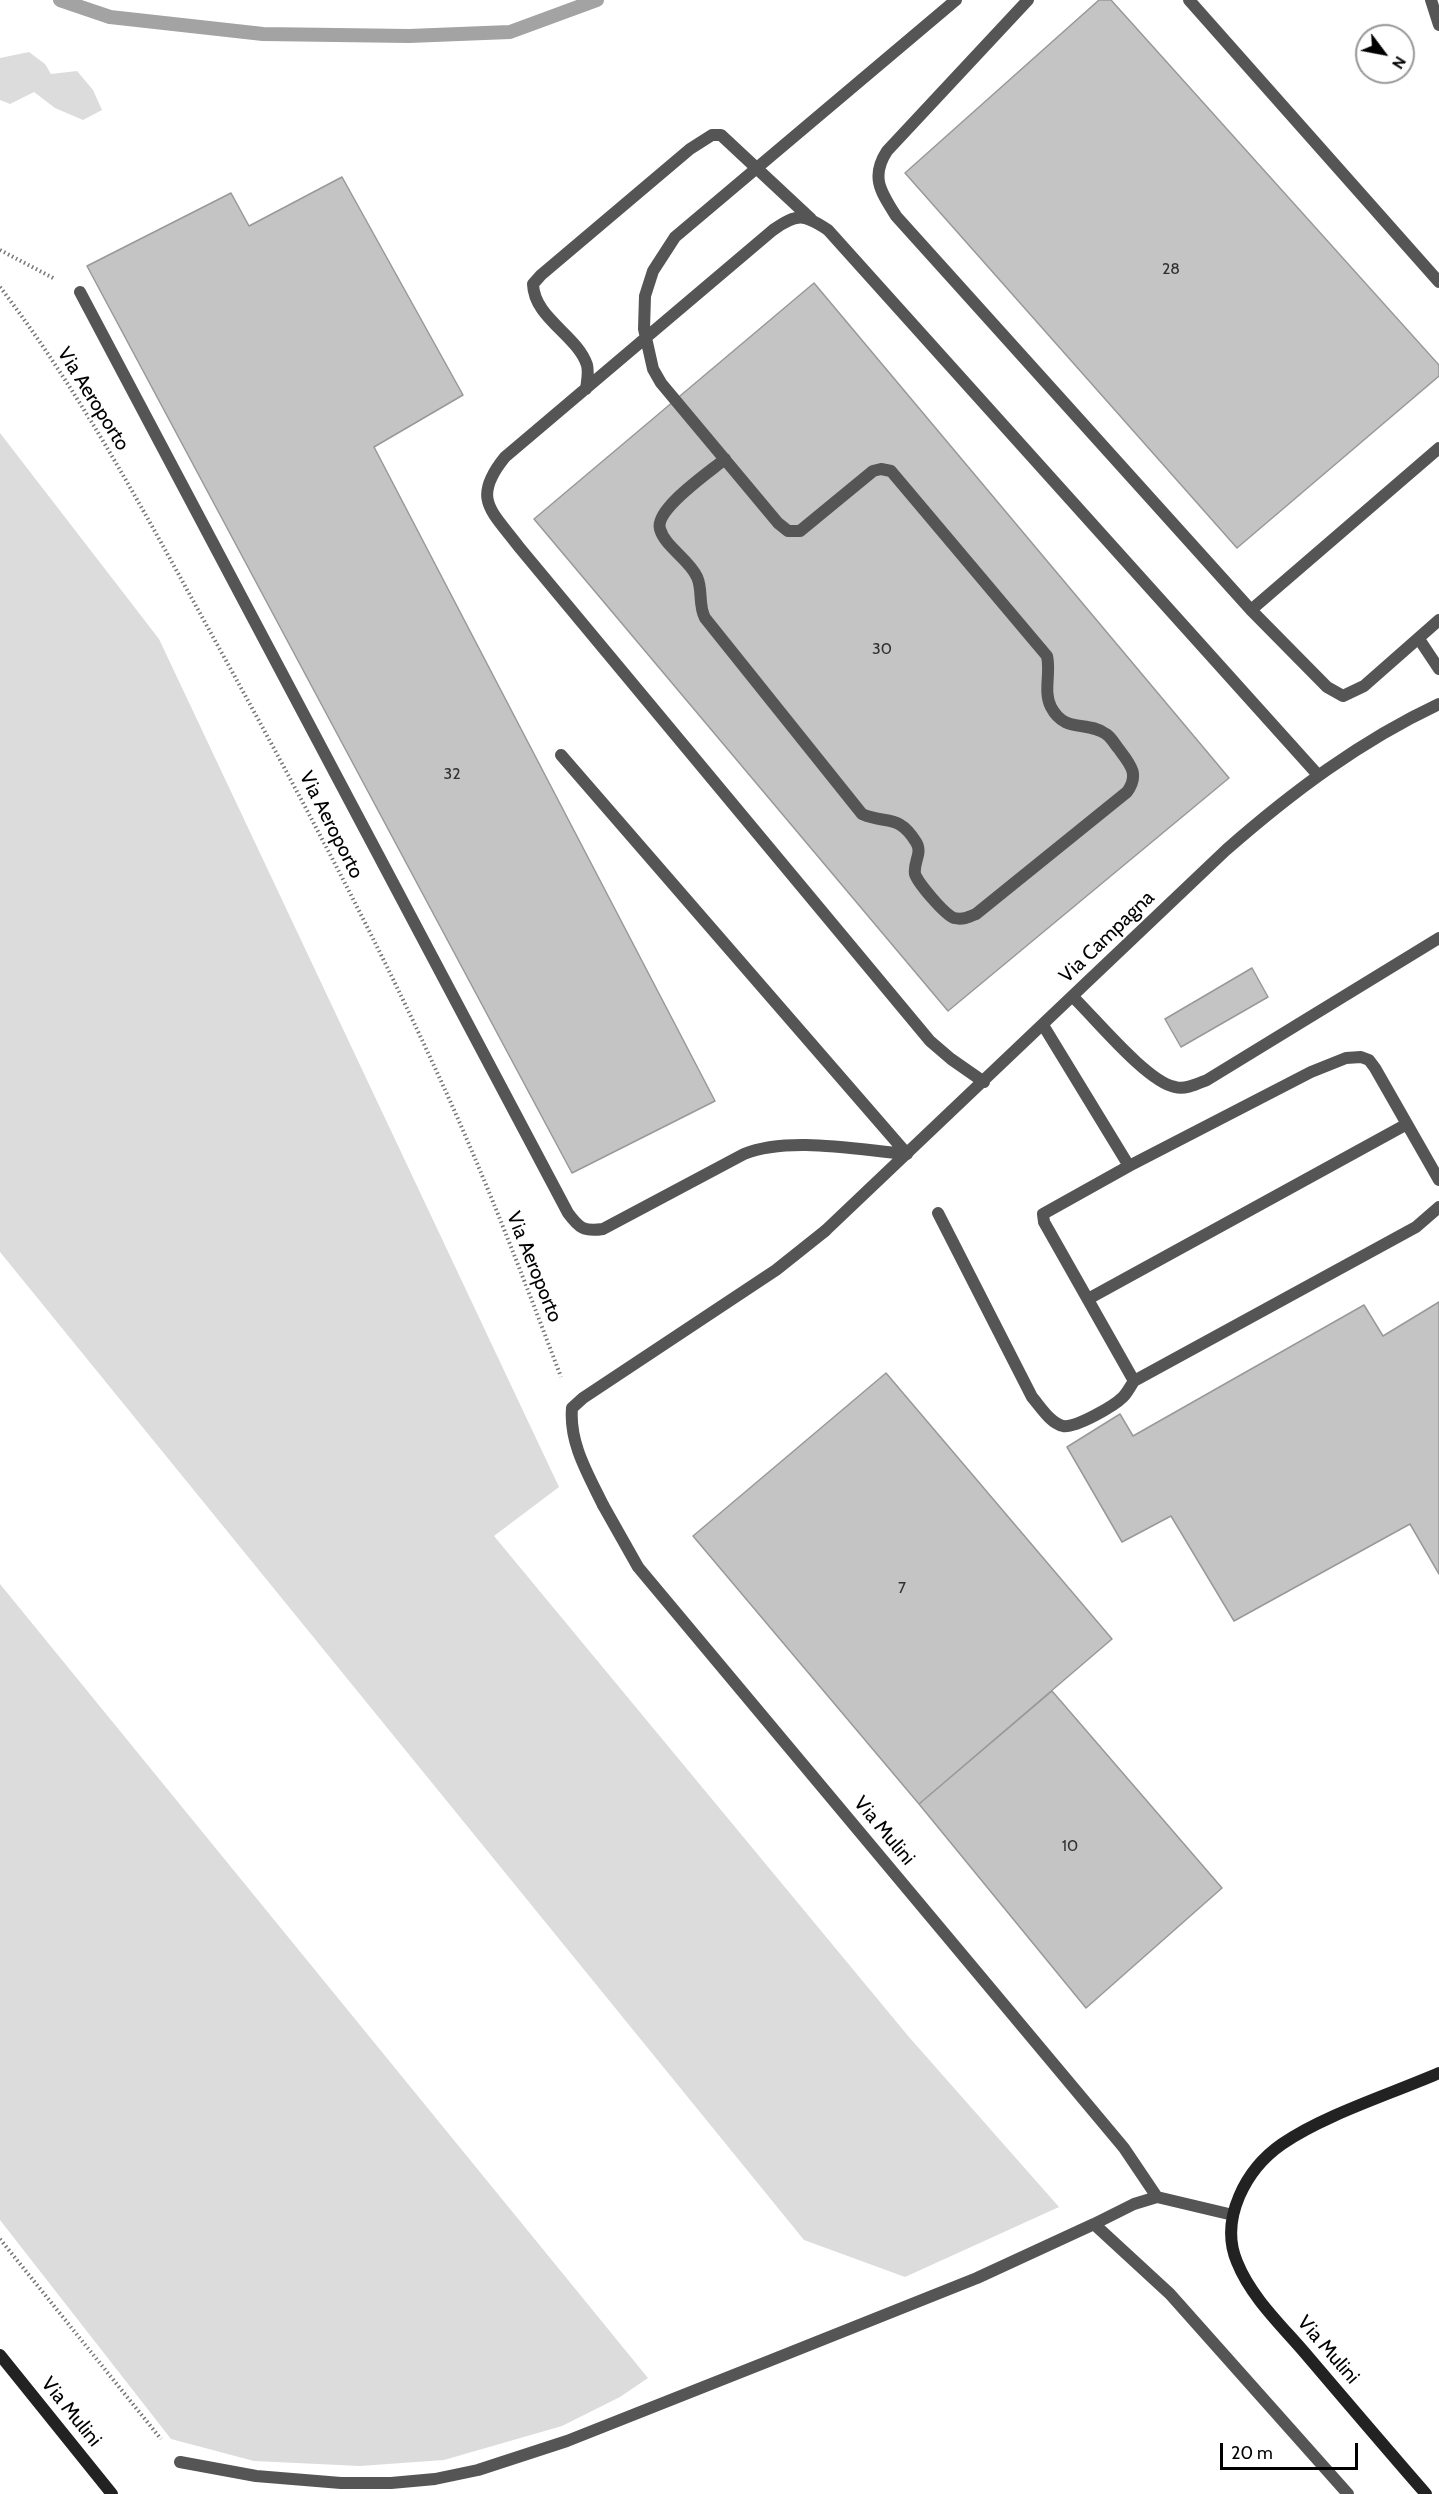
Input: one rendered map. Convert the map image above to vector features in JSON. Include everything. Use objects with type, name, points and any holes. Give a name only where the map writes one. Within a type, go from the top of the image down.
[{"type":"street","points":[[725,459],[669,505],[660,518],[660,528],[697,577],[700,610],[705,618],[862,814],[872,818],[890,819],[900,824],[916,843],[920,851],[915,868],[916,877],[941,908],[953,917],[963,919],[976,914],[1126,792],[1133,783],[1132,766],[1108,734],[1065,723],[1051,707],[1047,695],[1050,667],[1047,656],[891,471],[881,469],[873,471],[800,531],[788,531],[778,523],[725,459],[661,383],[648,352],[643,315],[647,288],[653,271],[665,251],[688,225],[956,0]]},
{"type":"street","points":[[1028,0],[887,151],[879,164],[877,179],[896,216],[1251,610],[1327,687],[1343,696],[1364,686],[1439,620]]},
{"type":"street","points":[[1189,0],[1439,282]]},
{"type":"street","points":[[1431,0],[1439,25]]},
{"type":"street","points":[[586,389],[586,365],[540,306],[533,294],[533,284],[690,149],[712,135],[721,135],[812,220],[828,230],[1318,775]]},
{"type":"street","points":[[812,220],[799,216],[786,220],[773,230],[505,457],[491,474],[486,493],[491,509],[519,547],[930,1041],[984,1082]]},
{"type":"street","points":[[80,292],[562,1202],[578,1227],[589,1232],[603,1229],[763,1146],[792,1145],[907,1154]]},
{"type":"street","points":[[1251,610],[1439,448]]},
{"type":"street","points":[[1419,639],[1439,669]]},
{"type":"street","name":"Via Campagna","points":[[572,1408],[583,1398],[776,1270],[825,1231],[1226,850],[1280,803],[1318,775],[1400,723],[1439,704]]},
{"type":"street","points":[[561,755],[907,1154]]},
{"type":"street","points":[[1073,997],[1144,1069],[1158,1080],[1175,1088],[1188,1087],[1206,1080],[1439,938]]},
{"type":"street","points":[[1043,1025],[1129,1166]]},
{"type":"street","points":[[1134,1381],[1044,1222],[1044,1214],[1129,1166],[1311,1072],[1346,1058],[1361,1057],[1369,1060],[1439,1180]]},
{"type":"street","points":[[1088,1299],[1407,1124]]},
{"type":"street","points":[[938,1213],[1032,1397],[1056,1422],[1064,1426],[1075,1425],[1117,1402],[1125,1395],[1134,1381],[1416,1227],[1439,1207]]},
{"type":"street","name":"Via Mulini","points":[[572,1408],[571,1422],[578,1452],[603,1504],[638,1567],[1124,2148],[1157,2197]]},
{"type":"street","name":"Via Mulini","points":[[1426,2494],[1258,2299],[1236,2261],[1232,2238],[1233,2215],[1242,2188],[1258,2165],[1282,2145],[1314,2126],[1439,2073]]},
{"type":"street","points":[[180,2462],[256,2476],[341,2483],[391,2483],[435,2479],[478,2470],[567,2442],[977,2278],[1134,2204],[1157,2197],[1233,2215]]},
{"type":"street","points":[[1094,2224],[1170,2294],[1348,2494]]},
{"type":"street","name":"Via Mulini","points":[[0,2355],[112,2494]]},
{"type":"path","points":[[0,250],[80,292]]},
{"type":"path","name":"Via Aeroporto","points":[[0,287],[73,391],[129,485],[285,769],[390,974],[436,1070],[517,1261],[572,1408]]},
{"type":"path","points":[[0,2239],[180,2462]]},
{"type":"shaded area","points":[[29,52],[45,64],[51,74],[77,71],[93,90],[102,110],[83,120],[55,108],[34,92],[10,104],[0,100],[0,58]]},
{"type":"shaded area","points":[[0,433],[159,639],[559,1487],[494,1536],[909,2037],[1059,2207],[905,2277],[804,2240],[0,1252]]},
{"type":"shaded area","points":[[0,1584],[648,2378],[620,2397],[562,2426],[444,2460],[360,2466],[254,2461],[171,2439],[0,2220]]},
{"type":"building","points":[[1099,0],[1111,0],[1439,365],[1439,376],[1237,548],[905,173]]},
{"type":"building","points":[[342,177],[463,395],[374,447],[715,1101],[572,1173],[87,266],[231,193],[249,226]]},
{"type":"building","points":[[814,283],[1229,778],[948,1011],[534,519]]},
{"type":"building","points":[[1252,968],[1268,997],[1181,1047],[1165,1019]]},
{"type":"building","points":[[1439,1302],[1439,1574],[1410,1524],[1234,1621],[1171,1516],[1122,1542],[1067,1447],[1120,1414],[1133,1436],[1364,1305],[1383,1336]]},
{"type":"building","points":[[886,1373],[1112,1639],[919,1804],[693,1536]]},
{"type":"building","points":[[1052,1691],[1222,1888],[1086,2008],[919,1804]]},
{"type":"waterway","points":[[60,0],[110,17],[263,34],[409,36],[510,32],[597,0]]}]
